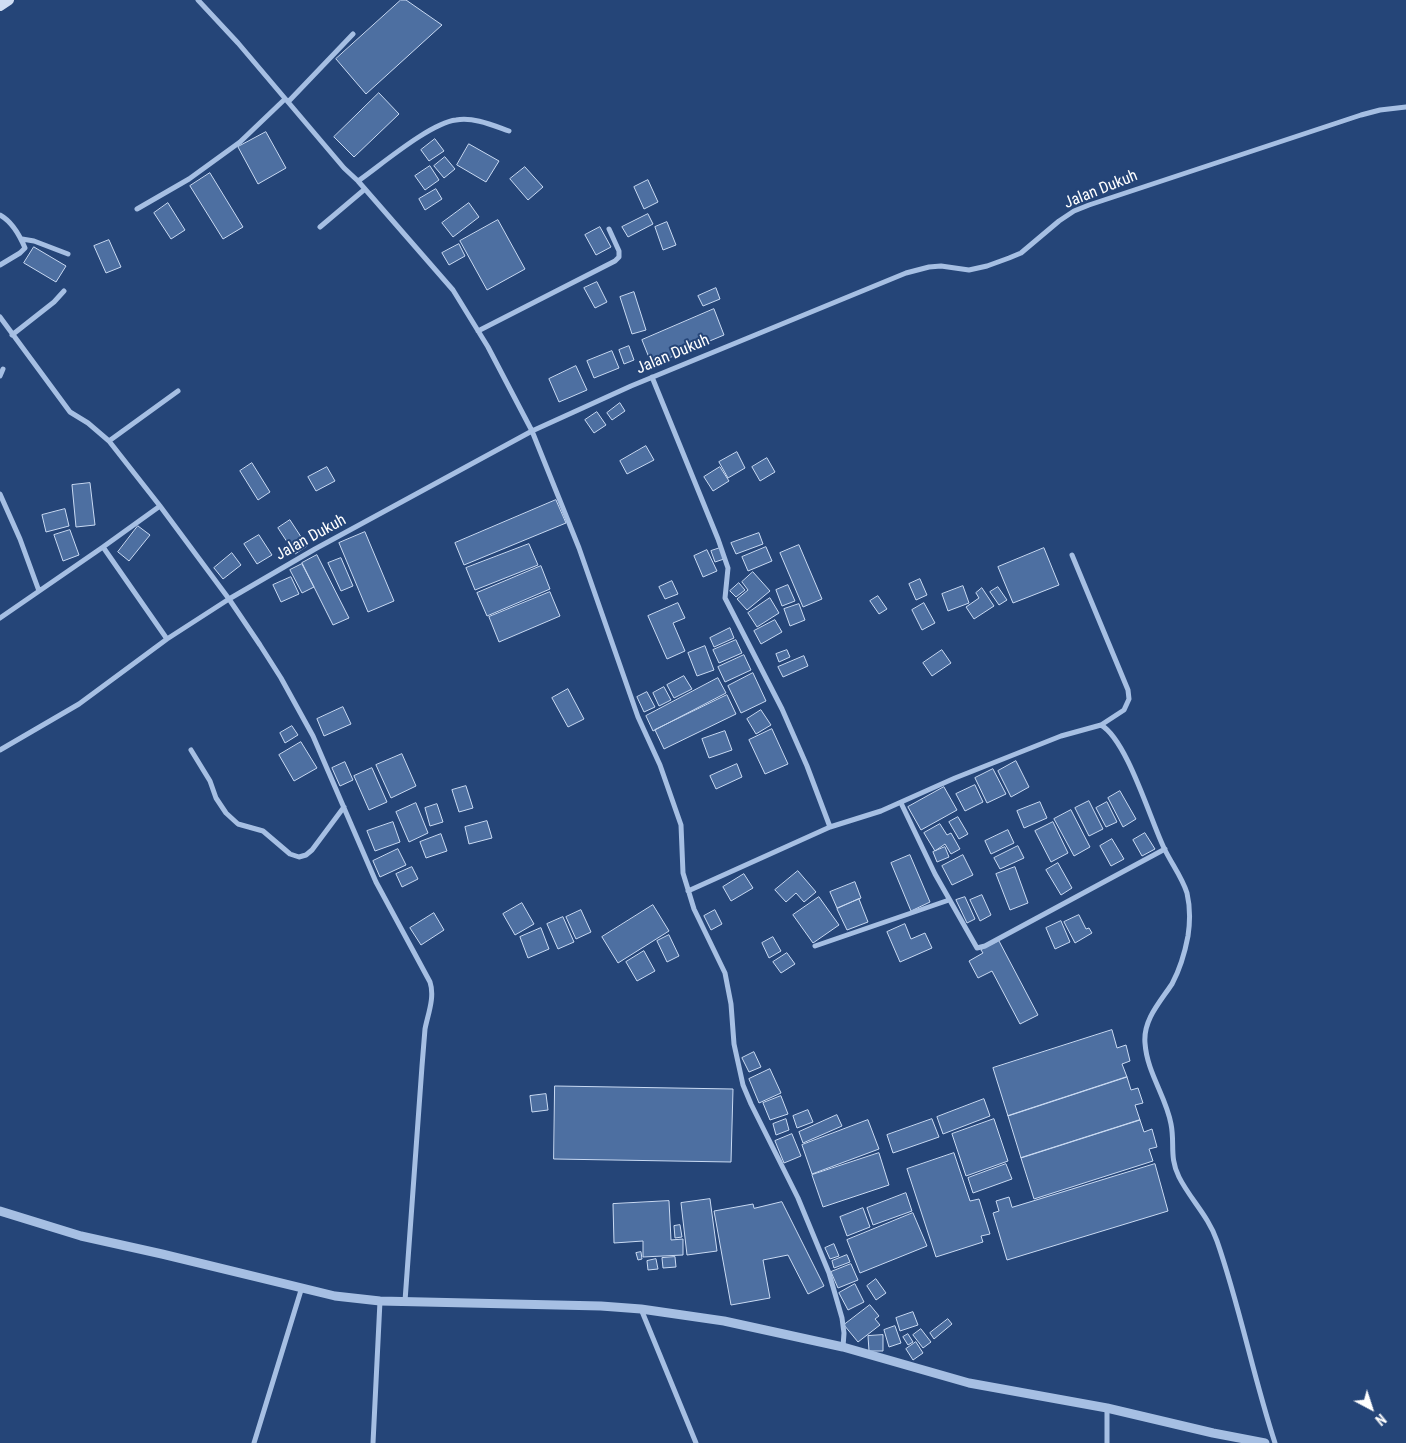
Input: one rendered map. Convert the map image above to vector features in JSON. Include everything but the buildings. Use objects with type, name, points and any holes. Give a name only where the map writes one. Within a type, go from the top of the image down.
[{"type":"main road","points":[[0,6],[10,0]]},
{"type":"street","points":[[198,0],[453,290],[478,331],[532,431],[580,548],[638,718],[660,764],[681,825],[682,873],[694,909],[725,973],[731,1004],[734,1044],[743,1085],[798,1198],[829,1273],[842,1318],[844,1347]]},
{"type":"street","points":[[137,209],[189,179],[240,142],[287,100],[353,34]]},
{"type":"street","name":"Jalan Dukuh","points":[[0,750],[79,704],[167,639],[228,599],[315,549],[532,431],[652,377],[906,273],[935,267],[969,270],[987,266],[1021,253],[1067,216],[1090,205],[1361,115],[1380,110],[1406,107]]},
{"type":"street","points":[[358,181],[426,132],[444,124],[457,120],[472,120],[509,131]]},
{"type":"street","points":[[320,227],[365,189]]},
{"type":"street","points":[[0,215],[7,219],[22,239],[25,248],[0,265]]},
{"type":"street","points":[[478,331],[615,261],[619,257],[619,251],[609,229]]},
{"type":"street","points":[[22,239],[34,241],[68,254]]},
{"type":"street","points":[[12,335],[54,302],[64,291]]},
{"type":"street","points":[[0,317],[70,412],[88,422],[109,441],[160,506],[265,653],[299,710],[324,760],[376,882],[433,989],[425,1030],[406,1301]]},
{"type":"street","points":[[0,376],[3,369]]},
{"type":"street","points":[[652,377],[728,568],[725,598],[782,709],[807,766],[830,827]]},
{"type":"street","points":[[109,441],[178,391]]},
{"type":"street","points":[[0,494],[20,539],[39,591]]},
{"type":"street","points":[[0,618],[103,548],[160,506]]},
{"type":"street","points":[[103,548],[167,639]]},
{"type":"street","points":[[688,891],[830,827],[881,811],[955,778],[1061,736],[1101,725],[1124,710],[1129,699],[1128,690],[1072,556]]},
{"type":"street","points":[[1101,725],[1112,734],[1127,758],[1165,849],[1184,884],[1188,896],[1188,935],[1180,967],[1172,984],[1152,1013],[1146,1030],[1145,1042],[1148,1062],[1171,1123],[1171,1145],[1174,1164],[1179,1178],[1198,1205],[1217,1240],[1244,1332],[1262,1405],[1275,1443]]},
{"type":"street","points":[[191,750],[210,781],[216,798],[226,813],[238,824],[263,831],[290,854],[299,857],[306,855],[312,850],[344,807]]},
{"type":"street","points":[[901,802],[950,900],[975,946],[980,948],[1165,849]]},
{"type":"street","points":[[815,946],[950,900]]},
{"type":"street","points":[[0,1211],[81,1236],[335,1296],[380,1301],[600,1306],[641,1309],[724,1322],[844,1347],[969,1383],[1107,1408],[1264,1443]]},
{"type":"street","points":[[254,1443],[302,1287]]},
{"type":"street","points":[[373,1443],[380,1301]]},
{"type":"street","points":[[641,1309],[696,1443]]},
{"type":"street","points":[[1107,1408],[1107,1443]]}]
